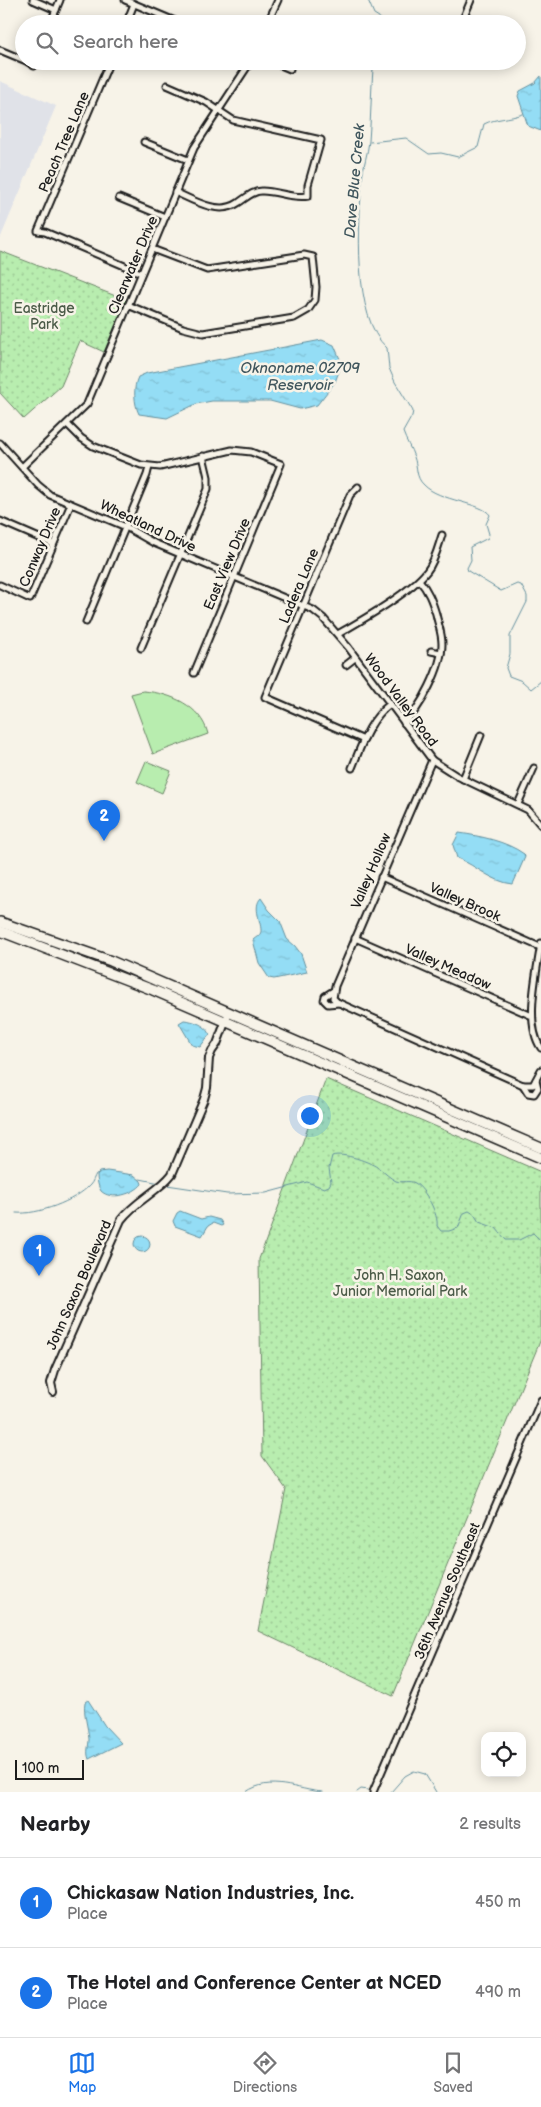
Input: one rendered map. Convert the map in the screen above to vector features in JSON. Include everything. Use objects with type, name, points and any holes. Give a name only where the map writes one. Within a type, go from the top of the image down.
[{"type":"highway","points":[[0,922],[111,961],[541,1148]]},
{"type":"highway","points":[[0,931],[153,990],[541,1158]]},
{"type":"street","points":[[33,0],[56,10]]},
{"type":"street","points":[[54,15],[60,0]]},
{"type":"street","points":[[125,0],[160,15]]},
{"type":"street","points":[[272,15],[278,0]]},
{"type":"street","points":[[465,15],[471,0]]},
{"type":"street","points":[[130,15],[134,4]]},
{"type":"street","points":[[0,50],[15,57]]},
{"type":"street","name":"Peach Tree Lane","points":[[106,70],[38,231],[46,232],[141,273]]},
{"type":"street","name":"Clearwater Drive","points":[[22,467],[84,408],[90,398],[188,160],[197,143],[245,70]]},
{"type":"street","points":[[167,85],[202,100],[233,120],[321,140],[308,185],[308,196],[298,198],[273,192],[258,191],[235,205],[217,208],[175,192]]},
{"type":"street","points":[[144,142],[188,160]]},
{"type":"street","points":[[120,198],[165,217]]},
{"type":"street","points":[[128,305],[184,328],[208,333],[294,318],[308,310],[315,300],[316,287],[313,257],[304,256],[207,270],[152,249]]},
{"type":"street","points":[[67,424],[87,443],[149,467],[160,467],[203,456],[208,477],[208,489],[142,648]]},
{"type":"street","name":"Wheatland Drive","points":[[0,443],[45,491],[126,527],[154,543],[304,606]]},
{"type":"street","name":"East View Drive","points":[[194,673],[281,464],[244,450],[232,450],[203,456]]},
{"type":"street","points":[[86,622],[149,467]]},
{"type":"street","name":"Ladera Lane","points":[[358,487],[350,494],[265,697],[364,740]]},
{"type":"street","name":"Conway Drive","points":[[0,586],[30,599],[71,504]]},
{"type":"street","points":[[0,521],[53,544]]},
{"type":"street","points":[[338,634],[372,613],[418,580],[430,565],[442,535]]},
{"type":"street","points":[[404,723],[418,708],[426,694],[441,653],[442,634],[425,586],[418,580]]},
{"type":"street","name":"Wood Valley Road","points":[[304,606],[323,618],[338,634],[432,760],[463,779],[518,804],[528,810],[541,825]]},
{"type":"street","points":[[431,651],[441,653]]},
{"type":"street","points":[[346,665],[356,658]]},
{"type":"street","points":[[352,768],[375,718],[390,704]]},
{"type":"street","points":[[463,779],[481,735]]},
{"type":"street","name":"Valley Hollow","points":[[432,760],[333,990],[325,996],[324,1000],[328,1004],[338,1003],[522,1084],[528,1093],[534,1094],[538,1088],[536,1080],[541,1070]]},
{"type":"street","points":[[518,804],[534,768]]},
{"type":"street","name":"Valley Brook","points":[[381,877],[540,947]]},
{"type":"street","name":"Valley Meadow","points":[[355,938],[532,1016]]},
{"type":"street","points":[[541,943],[532,1016],[533,1033],[541,1048]]},
{"type":"street","points":[[333,990],[333,998],[338,1003]]},
{"type":"street","name":"John Saxon Boulevard","points":[[53,1392],[51,1383],[55,1370],[119,1225],[129,1211],[172,1174],[204,1099],[207,1088],[209,1058],[217,1044],[229,1012]]},
{"type":"street","points":[[522,1084],[532,1085],[536,1080]]},
{"type":"street","name":"36th Avenue Southeast","points":[[373,1792],[541,1400]]},
{"type":"shaded area","points":[[0,81],[56,106],[0,239]]},
{"type":"green space","name":"Eastridge Park","points":[[0,251],[126,300],[104,352],[80,341],[61,386],[24,419],[0,393]]},
{"type":"green space","points":[[143,691],[174,698],[183,703],[199,716],[208,734],[153,754],[131,694]]},
{"type":"green space","points":[[146,761],[171,771],[162,793],[137,782]]},
{"type":"green space","name":"John H. Saxon, Junior Memorial Park","points":[[326,1079],[541,1172],[541,1339],[393,1696],[258,1631],[286,1489],[262,1456],[259,1259]]},
{"type":"water","points":[[541,76],[541,131],[528,126],[518,96],[520,91],[535,83]]},
{"type":"water","name":"Oknoname 02709 Reservoir","points":[[322,340],[334,345],[341,366],[335,382],[317,405],[300,409],[270,401],[212,401],[196,404],[167,418],[139,414],[137,410],[135,396],[136,381],[138,377],[147,373]]},
{"type":"water","points":[[459,833],[501,842],[524,854],[525,857],[513,884],[491,877],[457,858],[453,845]]},
{"type":"water","points":[[261,898],[280,921],[287,939],[301,954],[307,972],[274,979],[269,978],[259,963],[253,940],[261,932],[257,906]]},
{"type":"water","points":[[184,1020],[199,1024],[206,1028],[210,1034],[200,1047],[192,1045],[179,1023]]},
{"type":"water","points":[[107,1171],[134,1175],[142,1184],[134,1191],[110,1196],[101,1191],[97,1181],[99,1172]]},
{"type":"water","points":[[180,1211],[201,1219],[209,1217],[220,1220],[223,1225],[213,1223],[208,1226],[202,1236],[175,1226],[173,1221]]},
{"type":"water","points":[[142,1236],[150,1244],[142,1252],[134,1244]]},
{"type":"water","points":[[88,1700],[105,1726],[121,1743],[89,1759],[89,1739],[85,1715],[85,1702]]},
{"type":"waterway","name":"Dave Blue Creek","points":[[368,0],[376,15]]},
{"type":"waterway","name":"Dave Blue Creek","points":[[373,70],[370,132],[362,179],[359,243],[360,268],[368,315],[376,334],[387,348],[389,368],[395,382],[413,411],[403,432],[414,457],[421,482],[440,495],[479,508],[490,515],[486,524],[489,534],[488,538],[470,547],[471,560],[467,568],[468,571],[501,591],[517,584],[521,585],[527,596],[527,602],[510,636],[510,654],[506,668],[509,676],[522,681],[531,689],[541,681]]},
{"type":"waterway","points":[[370,142],[406,138],[429,154],[441,153],[458,157],[478,147],[484,124],[523,114]]},
{"type":"waterway","points":[[167,1185],[227,1194],[266,1193],[307,1182],[324,1188],[329,1186],[331,1182],[329,1168],[332,1156],[343,1155],[370,1163],[396,1181],[415,1183],[419,1186],[436,1215],[437,1226],[441,1231],[458,1228],[464,1213],[469,1211],[474,1214],[479,1222],[496,1228],[506,1240],[519,1240],[533,1233],[541,1241]]},
{"type":"waterway","points":[[16,1213],[35,1212],[56,1206],[83,1191],[91,1184],[96,1174],[99,1173]]},
{"type":"waterway","points":[[140,1179],[160,1183]]},
{"type":"waterway","points":[[391,1792],[405,1776],[414,1771],[425,1774],[436,1792]]},
{"type":"waterway","points":[[246,1792],[255,1787],[274,1784],[323,1792]]},
{"type":"waterway","points":[[357,1792],[361,1789],[368,1790]]},
{"type":"place","name":"The Hotel and Conference Center at NCED","points":[[104,841]]},
{"type":"place","name":"Chickasaw Nation Industries, Inc.","points":[[39,1276]]}]
